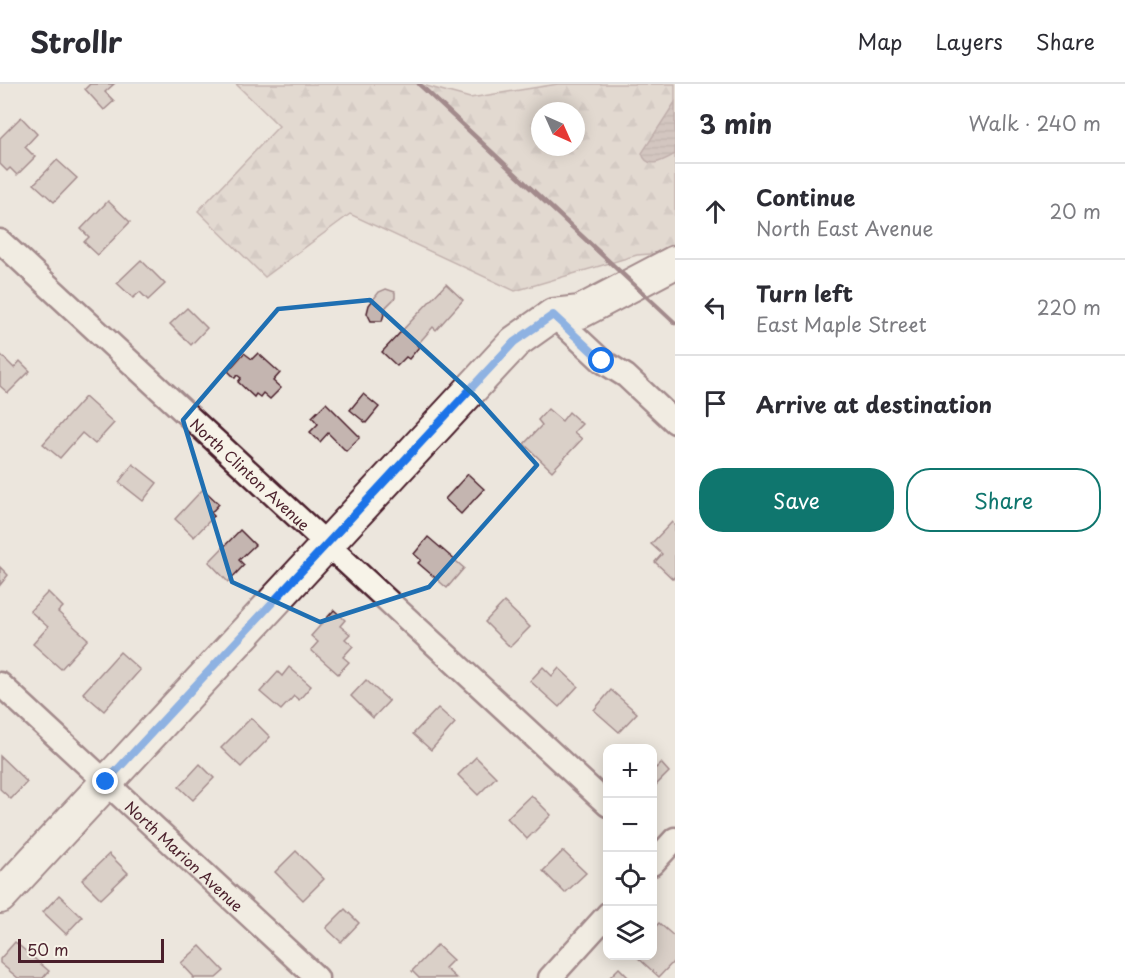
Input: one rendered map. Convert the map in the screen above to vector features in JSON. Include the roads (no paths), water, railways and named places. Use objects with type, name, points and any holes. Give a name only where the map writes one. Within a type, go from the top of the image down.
[{"type":"street","name":"North Clinton Avenue","points":[[0,241],[603,800]]},
{"type":"street","points":[[0,897],[514,342],[553,315],[579,312],[675,262]]},
{"type":"street","points":[[553,315],[602,361],[626,376],[675,422]]},
{"type":"street","name":"North Marion Avenue","points":[[0,684],[317,978]]},
{"type":"street","points":[[550,978],[603,920]]},
{"type":"railway","points":[[419,84],[675,323]]}]
